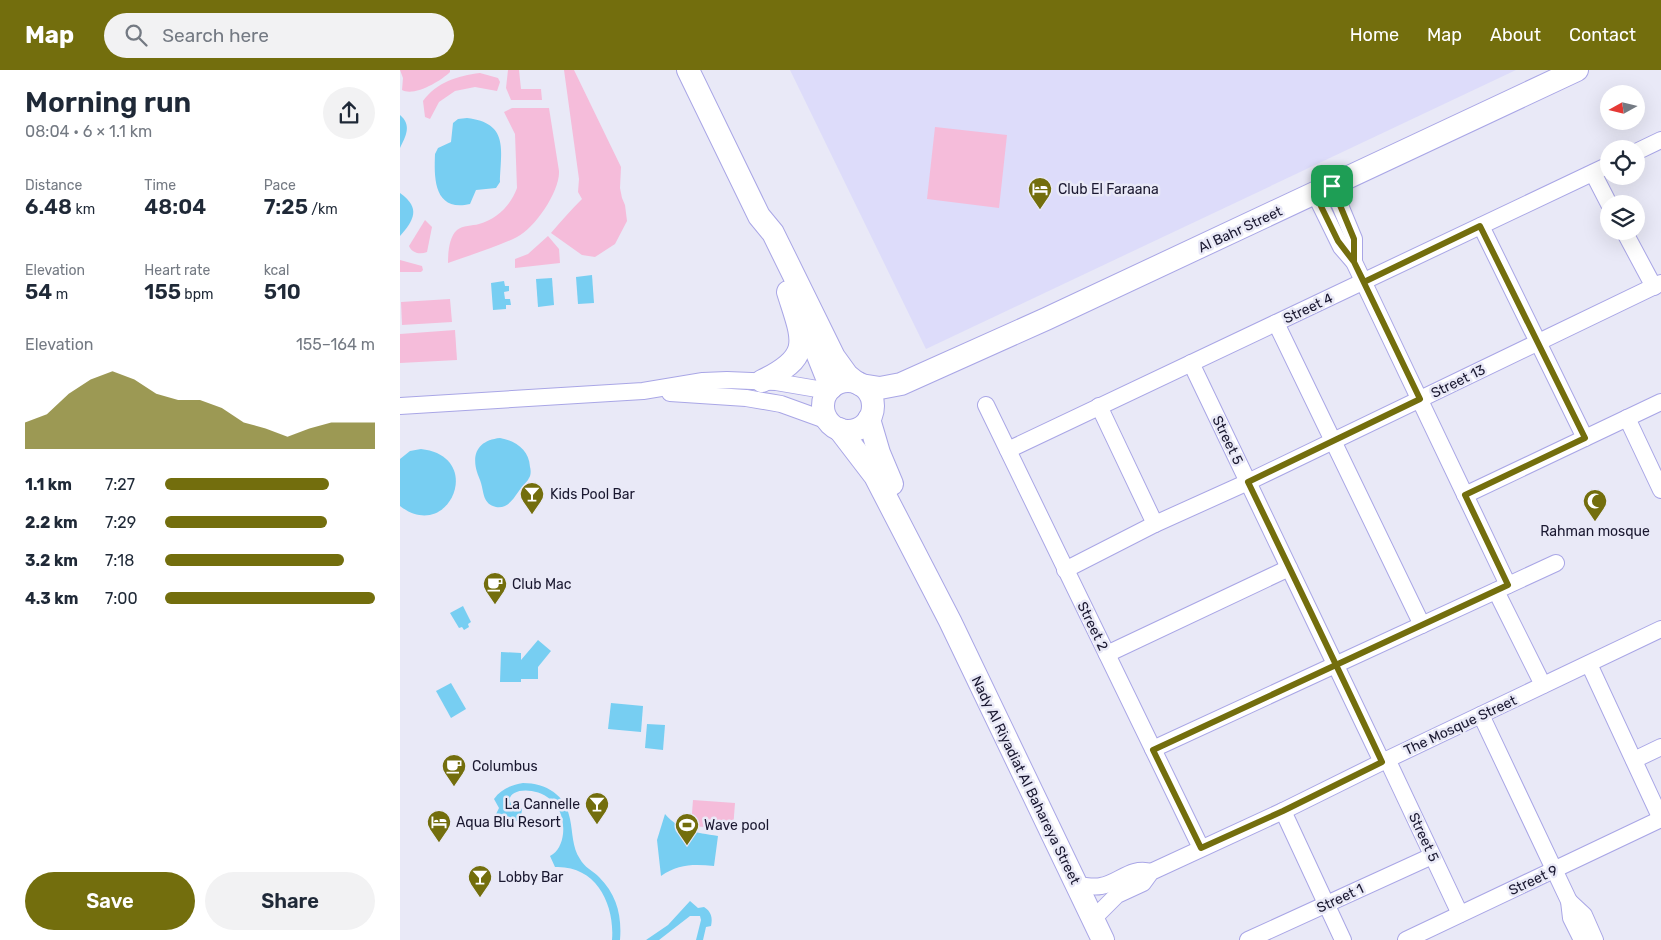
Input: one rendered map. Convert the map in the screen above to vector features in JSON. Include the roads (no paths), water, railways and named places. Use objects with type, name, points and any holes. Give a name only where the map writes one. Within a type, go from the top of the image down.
[{"type":"main road","points":[[688,70],[760,216],[773,233],[834,357],[847,375],[859,384],[870,394],[872,400],[871,416],[865,424],[853,430],[834,425],[825,415],[824,402],[830,390],[843,382],[859,384]]},
{"type":"main road","name":"Al Bahr Street","points":[[859,384],[880,388],[901,384],[1046,320],[1577,70]]},
{"type":"main road","points":[[760,216],[763,239],[815,347],[830,390]]},
{"type":"main road","points":[[762,381],[787,366],[795,359],[800,350],[801,340],[788,292]]},
{"type":"main road","name":"Al Bahr Street","points":[[871,416],[878,403],[901,384]]},
{"type":"main road","name":"Nady Al Riyadiat Al Bahareya Street","points":[[871,416],[874,438],[887,472],[910,522],[950,621]]},
{"type":"main road","name":"Nady Al Riyadiat Al Bahareya Street","points":[[834,425],[875,476],[950,621],[1103,940]]},
{"type":"street","points":[[1645,148],[1661,140]]},
{"type":"street","name":"Street 4","points":[[1008,450],[1600,170]]},
{"type":"street","points":[[1593,173],[1604,195]]},
{"type":"street","points":[[1324,190],[1341,247],[1354,262],[1465,495],[1543,685]]},
{"type":"street","points":[[1480,226],[1585,438]]},
{"type":"street","points":[[1630,240],[1657,285]]},
{"type":"street","name":"Street 13","points":[[1066,570],[1155,524],[1248,482],[1657,285]]},
{"type":"street","points":[[1276,323],[1422,625]]},
{"type":"street","name":"Street 5","points":[[1191,363],[1336,665],[1460,914]]},
{"type":"street","points":[[400,406],[643,391],[703,381],[762,381],[830,390]]},
{"type":"street","points":[[643,391],[746,398],[781,404],[834,425]]},
{"type":"street","points":[[1465,495],[1661,402]]},
{"type":"street","name":"Street 2","points":[[986,405],[1201,848]]},
{"type":"street","points":[[1099,406],[1155,524]]},
{"type":"street","points":[[1627,418],[1661,490]]},
{"type":"street","points":[[1153,750],[1556,563]]},
{"type":"street","points":[[1107,654],[1289,568]]},
{"type":"street","name":"The Mosque Street","points":[[1093,918],[1117,896],[1143,883],[1150,872],[1283,811],[1661,630]]},
{"type":"street","points":[[1589,664],[1661,819]]},
{"type":"street","points":[[1481,715],[1569,901],[1571,918],[1582,940]]},
{"type":"street","points":[[1634,760],[1661,747]]},
{"type":"street","points":[[1283,811],[1342,940]]},
{"type":"street","name":"Street 9","points":[[1406,940],[1661,819]]},
{"type":"street","name":"Street 1","points":[[1248,940],[1432,856]]},
{"type":"street","name":"The Mosque Street","points":[[1076,884],[1100,886],[1140,870],[1150,872]]},
{"type":"street","points":[[1569,901],[1584,915],[1596,940]]},
{"type":"water","points":[[400,115],[406,123],[407,131],[400,148]]},
{"type":"water","points":[[467,118],[490,125],[496,132],[500,140],[501,149],[500,182],[496,188],[476,190],[470,204],[458,205],[449,203],[439,191],[436,183],[435,154],[438,148],[451,142],[453,123],[458,119]]},
{"type":"water","points":[[400,193],[411,204],[413,214],[409,225],[400,236]]},
{"type":"water","points":[[592,275],[594,303],[578,304],[576,277]]},
{"type":"water","points":[[552,278],[554,305],[538,307],[536,279]]},
{"type":"water","points":[[504,281],[505,286],[509,286],[509,291],[504,292],[505,299],[510,299],[511,305],[506,305],[506,309],[493,310],[491,283]]},
{"type":"water","points":[[500,438],[511,441],[521,447],[529,461],[531,473],[528,480],[509,504],[496,507],[486,501],[475,465],[475,459],[476,453],[482,444]]},
{"type":"water","points":[[421,449],[441,455],[452,466],[456,480],[453,494],[445,507],[433,514],[418,515],[400,506],[400,459],[410,451]]},
{"type":"water","points":[[463,606],[471,622],[468,624],[469,627],[464,630],[462,627],[459,628],[450,613]]},
{"type":"water","points":[[538,640],[551,651],[538,667],[538,679],[521,679],[521,682],[500,682],[501,652],[521,653],[521,660]]},
{"type":"water","points":[[451,683],[466,709],[451,718],[436,691]]},
{"type":"water","points":[[611,703],[643,706],[641,732],[608,729]]},
{"type":"water","points":[[647,724],[665,725],[663,750],[645,748]]},
{"type":"water","points":[[523,783],[547,788],[554,792],[564,803],[568,811],[577,854],[582,862],[605,884],[617,906],[620,940],[612,940],[610,913],[606,901],[600,889],[592,880],[582,872],[569,868],[555,867],[550,856],[559,847],[563,834],[562,817],[555,804],[546,796],[535,792],[524,791],[515,793],[510,797],[511,804],[522,809],[521,817],[509,825],[502,826],[495,823],[494,818],[499,808],[494,799],[507,788]]},
{"type":"water","name":"Wave pool","points":[[665,814],[683,828],[718,836],[714,866],[680,867],[661,876],[657,840]]},
{"type":"water","points":[[690,901],[698,908],[704,907],[711,915],[711,926],[706,927],[703,940],[696,940],[701,920],[700,916],[690,916],[659,940],[646,940],[668,925]]},
{"type":"place","name":"Club El Faraana","points":[[1040,210]]},
{"type":"place","name":"Kids Pool Bar","points":[[532,515]]},
{"type":"place","name":"Rahman mosque","points":[[1595,522]]},
{"type":"place","name":"Club Mac","points":[[495,605]]},
{"type":"place","name":"Columbus","points":[[454,787]]},
{"type":"place","name":"La Cannelle","points":[[597,825]]},
{"type":"place","name":"Aqua Blu Resort","points":[[439,843]]},
{"type":"place","name":"Wave pool","points":[[687,846]]},
{"type":"place","name":"Lobby Bar","points":[[480,898]]}]
